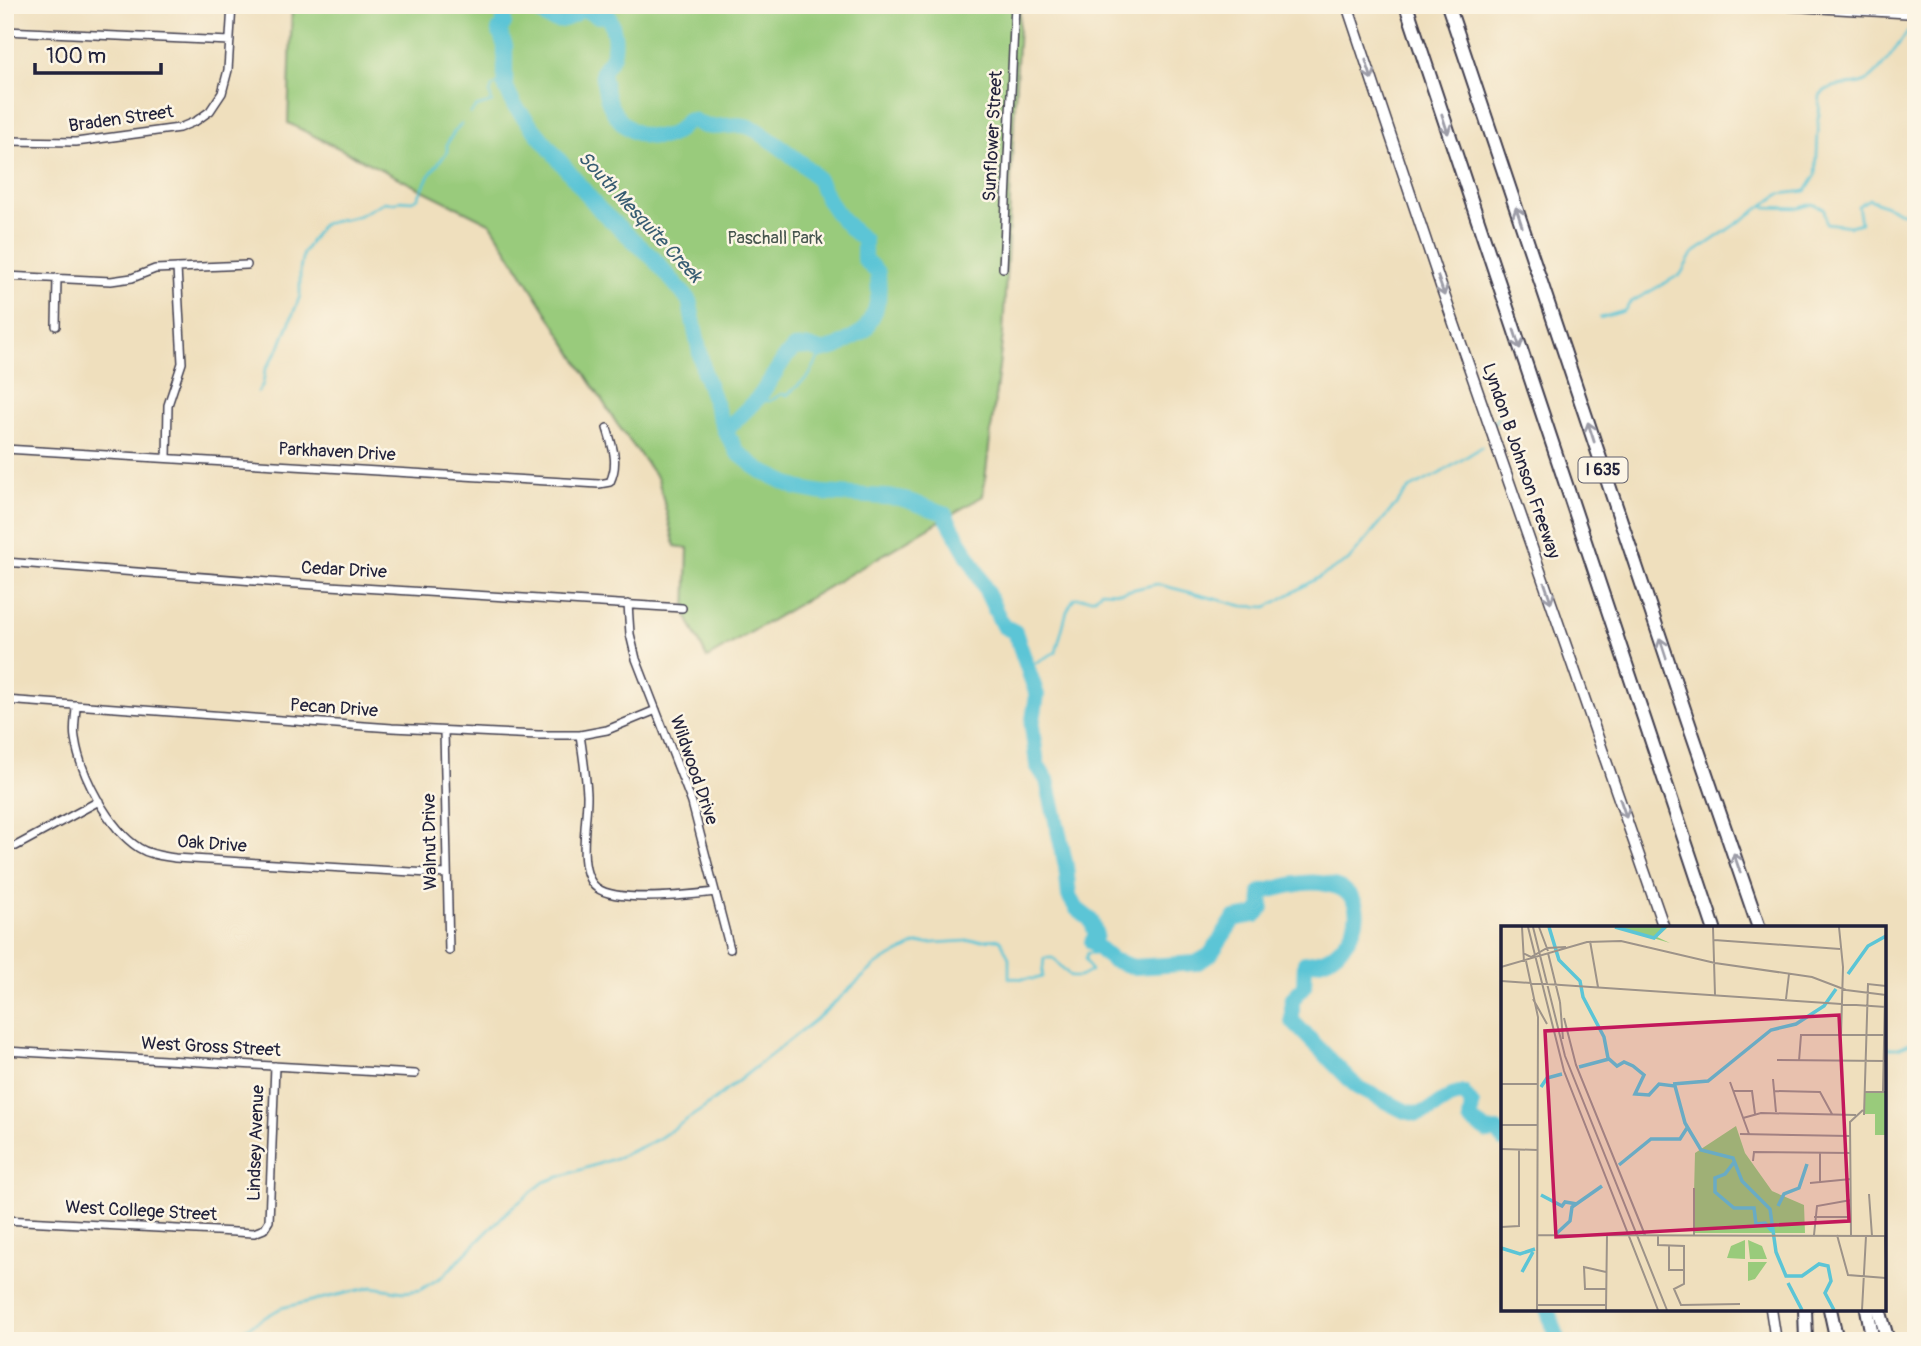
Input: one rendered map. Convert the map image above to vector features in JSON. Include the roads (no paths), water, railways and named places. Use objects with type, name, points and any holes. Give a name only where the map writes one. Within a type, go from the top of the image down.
[{"type":"highway","name":"Lyndon B Johnson Freeway","points":[[1406,5],[1713,926]]},
{"type":"highway","name":"I 635","points":[[1448,5],[1689,727],[1758,926]]},
{"type":"highway","points":[[1805,1311],[1807,1341]]},
{"type":"highway","points":[[1830,1311],[1837,1341]]},
{"type":"highway","points":[[1867,1311],[1873,1341]]},
{"type":"highway","points":[[1880,1311],[1888,1341]]},
{"type":"street","name":"Braden Street","points":[[5,141],[88,141],[179,128],[195,121],[210,110],[222,93],[228,70],[232,5]]},
{"type":"street","name":"Sunflower Street","points":[[1003,268],[1015,5]]},
{"type":"street","name":"Lyndon B Johnson Freeway","points":[[1347,5],[1442,289],[1663,926]]},
{"type":"street","points":[[1778,5],[1916,13]]},
{"type":"street","points":[[5,31],[230,41]]},
{"type":"street","points":[[5,276],[111,281],[131,278],[155,269],[247,265]]},
{"type":"street","points":[[167,458],[169,405],[182,363],[177,268]]},
{"type":"street","points":[[56,326],[57,278]]},
{"type":"street","name":"Parkhaven Drive","points":[[5,449],[598,484],[610,482],[616,470],[616,456],[607,428]]},
{"type":"street","name":"Cedar Drive","points":[[5,562],[282,583],[682,608]]},
{"type":"street","name":"Wildwood Drive","points":[[628,604],[635,659],[692,803],[730,948]]},
{"type":"street","name":"Pecan Drive","points":[[5,700],[444,731],[580,735],[622,725],[656,710]]},
{"type":"street","name":"Oak Drive","points":[[76,705],[75,737],[82,765],[107,817],[138,848],[151,854],[175,858],[446,874]]},
{"type":"street","name":"Walnut Drive","points":[[444,731],[449,951]]},
{"type":"street","points":[[580,735],[587,805],[584,860],[591,882],[603,892],[659,897],[715,891]]},
{"type":"street","points":[[16,846],[99,801]]},
{"type":"street","name":"West Gross Street","points":[[5,1051],[415,1074]]},
{"type":"street","name":"Lindsey Avenue","points":[[269,1220],[275,1066]]},
{"type":"street","name":"West College Street","points":[[5,1220],[254,1233],[264,1228],[269,1220]]},
{"type":"street","points":[[1771,1311],[1776,1341]]},
{"type":"waterway","name":"South Mesquite Creek","points":[[503,5],[504,23],[499,30],[505,46],[505,85],[514,105],[600,210],[653,258],[689,300],[704,373],[725,431],[738,453],[761,471],[797,488],[823,493],[900,498],[944,513],[1003,626],[1015,632],[1037,695],[1032,726],[1037,765],[1047,780],[1066,866],[1069,896],[1077,909],[1091,920],[1096,935],[1092,942],[1112,960],[1134,967],[1196,963],[1210,955],[1234,919],[1255,915],[1262,908],[1261,892],[1310,883],[1326,884],[1340,889],[1350,896],[1355,905],[1357,915],[1354,926],[1349,937],[1331,956],[1305,963],[1304,986],[1292,1000],[1292,1021],[1357,1087],[1405,1111],[1418,1114],[1463,1093],[1472,1105],[1470,1120],[1488,1132],[1497,1131],[1501,1137]]},
{"type":"waterway","name":"South Mesquite Creek","points":[[535,5],[552,20],[563,20],[582,9],[598,16],[608,15],[615,41],[612,57],[604,69],[603,77],[609,102],[626,127],[644,135],[661,137],[674,134],[687,121],[693,120],[709,127],[750,127],[781,147],[810,171],[819,181],[835,211],[864,240],[864,259],[878,273],[879,295],[875,311],[865,330],[837,347],[821,351],[809,347],[794,348],[760,396],[725,431]]},
{"type":"waterway","points":[[1600,318],[1624,311],[1631,302],[1681,274],[1692,254],[1780,194],[1806,191],[1816,175],[1820,95],[1833,87],[1858,84],[1871,78],[1912,26]]},
{"type":"waterway","points":[[470,114],[476,107],[492,102],[492,87],[499,83],[498,75],[505,69]]},
{"type":"waterway","points":[[258,392],[263,384],[265,370],[280,347],[300,296],[303,253],[316,233],[323,224],[358,216],[384,202],[395,203],[418,198],[461,124]]},
{"type":"waterway","points":[[1765,207],[1799,208],[1812,204],[1824,208],[1826,223],[1850,226],[1861,223],[1858,206],[1869,199],[1916,218]]},
{"type":"waterway","points":[[755,401],[770,401],[781,394],[787,395],[809,376],[818,359],[833,348]]},
{"type":"waterway","points":[[1494,423],[1504,407]]},
{"type":"waterway","points":[[1027,667],[1056,652],[1067,611],[1074,598],[1094,598],[1101,591],[1121,592],[1157,584],[1243,606],[1267,607],[1348,561],[1409,489],[1482,447]]},
{"type":"waterway","points":[[224,1341],[281,1308],[372,1287],[404,1292],[420,1290],[443,1276],[508,1211],[544,1182],[619,1157],[658,1139],[704,1108],[820,1016],[877,964],[916,944],[1000,939],[1009,958],[1009,978],[1042,977],[1044,958],[1053,958],[1071,977],[1080,977],[1091,971],[1085,959],[1087,953],[1105,954]]},
{"type":"waterway","points":[[1886,1048],[1899,1048],[1916,1040]]},
{"type":"waterway","name":"South Mesquite Creek","points":[[1548,1311],[1559,1341]]},
{"type":"park label","name":"Paschall Park","points":[[775,238]]}]
